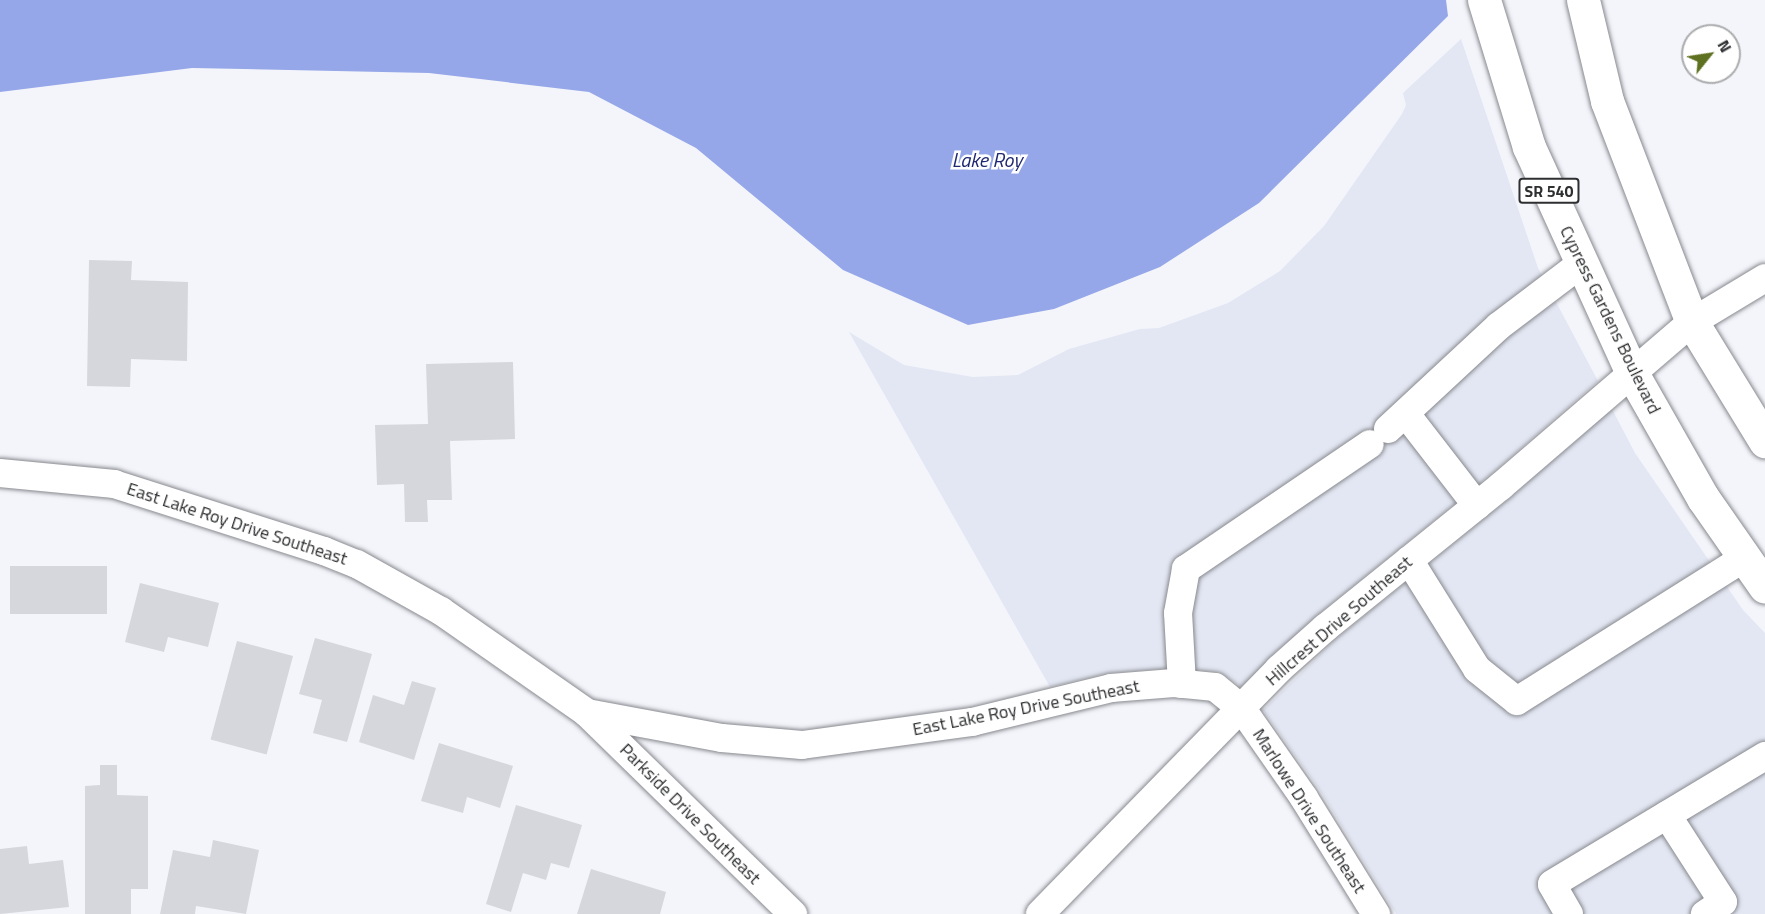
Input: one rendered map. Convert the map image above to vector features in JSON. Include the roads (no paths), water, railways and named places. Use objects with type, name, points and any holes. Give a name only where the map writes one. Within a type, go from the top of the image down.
[{"type":"main road","name":"Cypress Gardens Boulevard","points":[[1484,0],[1529,147],[1633,375],[1702,498],[1765,587]]},
{"type":"main road","points":[[1583,0],[1607,101],[1692,322],[1765,441]]},
{"type":"street","points":[[1182,684],[1178,613],[1186,569],[1388,429],[1499,326],[1582,263]]},
{"type":"street","name":"Hillcrest Drive Southeast","points":[[1040,914],[1279,669],[1633,375],[1692,322],[1765,278]]},
{"type":"street","points":[[1388,429],[1477,506]]},
{"type":"street","name":"East Lake Roy Drive Southeast","points":[[0,473],[114,484],[206,510],[357,564],[441,611],[587,713],[722,738],[802,745],[972,722],[1111,688],[1182,684],[1215,687],[1242,709]]},
{"type":"street","points":[[1409,560],[1477,669],[1517,701],[1744,558]]},
{"type":"street","name":"Marlowe Drive Southeast","points":[[1242,709],[1304,798],[1376,914]]},
{"type":"street","name":"Parkside Drive Southeast","points":[[587,713],[793,914]]},
{"type":"street","points":[[1569,914],[1552,884],[1765,756]]},
{"type":"street","points":[[1667,815],[1719,910]]},
{"type":"water","name":"Lake Roy","points":[[0,0],[1446,0],[1448,16],[1259,203],[1160,267],[1054,309],[968,325],[843,270],[696,148],[589,92],[429,73],[192,68],[0,92]]}]
